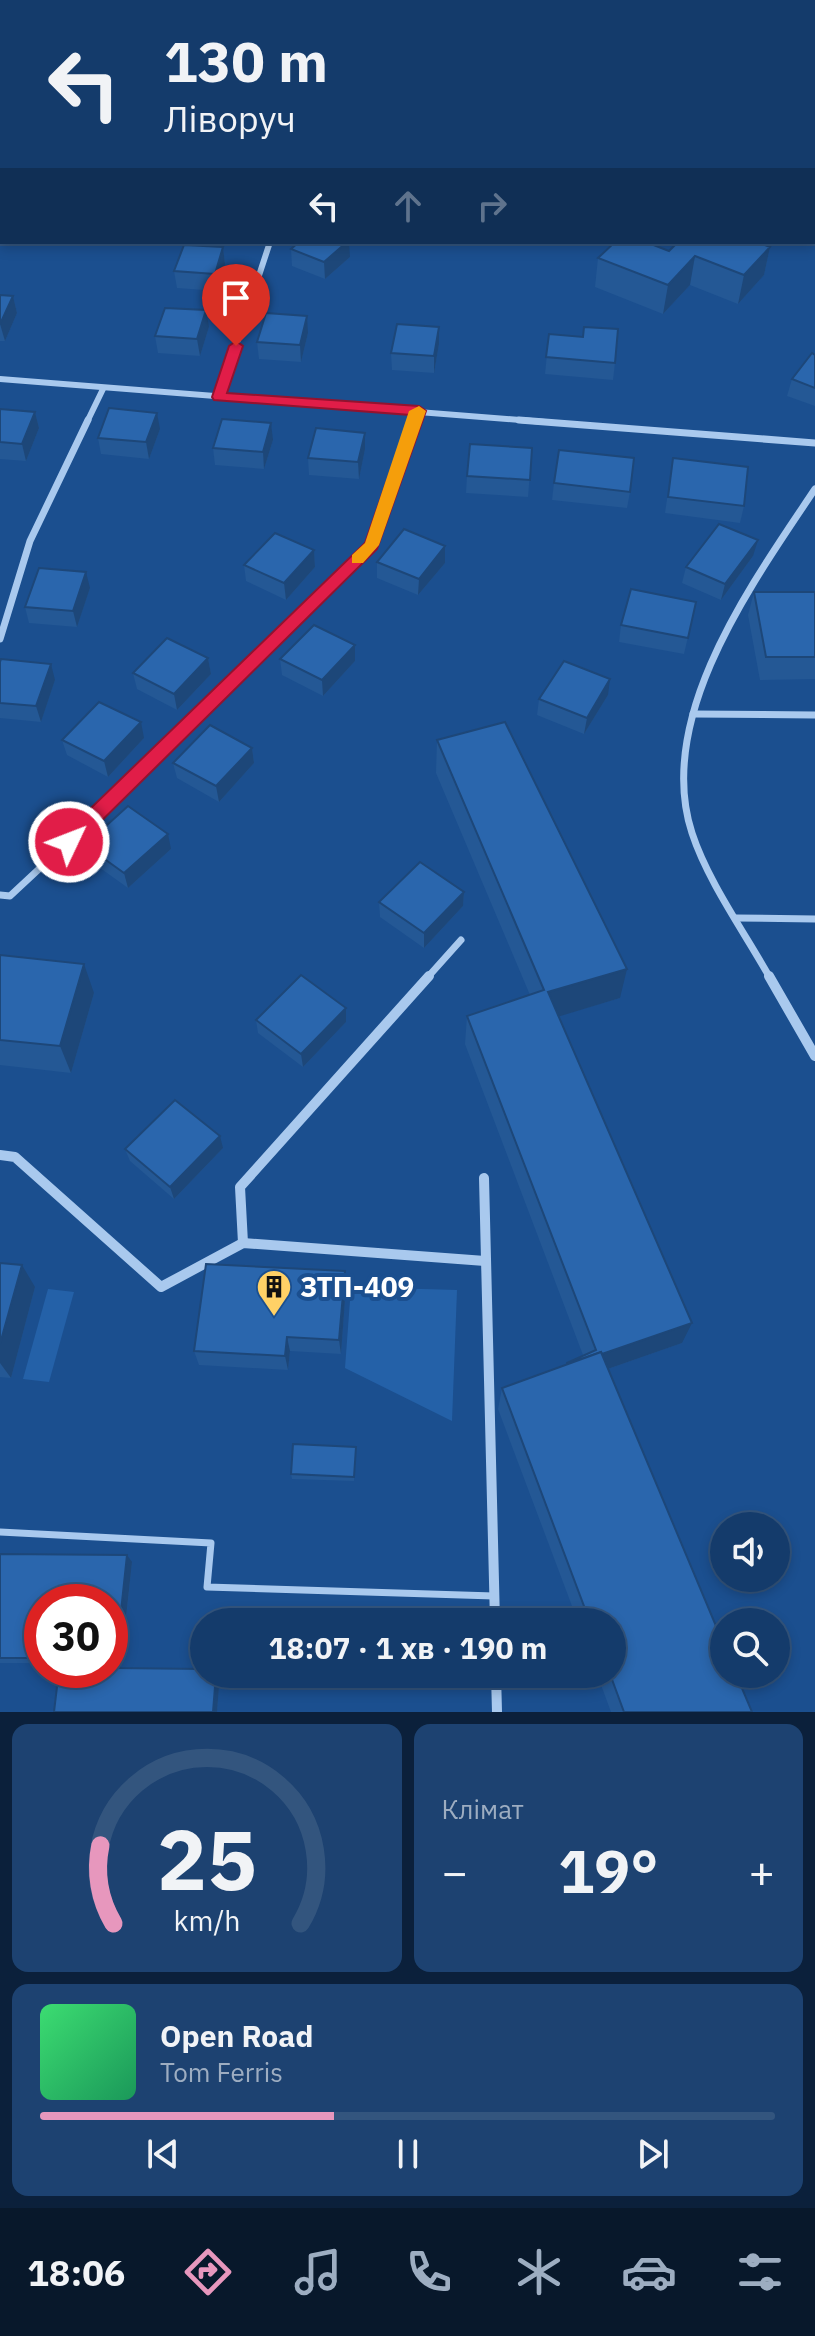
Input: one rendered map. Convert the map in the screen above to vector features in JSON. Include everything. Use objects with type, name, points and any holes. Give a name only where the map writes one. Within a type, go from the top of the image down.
[{"type":"street","points":[[219,397],[269,244]]},
{"type":"street","points":[[0,379],[815,443]]},
{"type":"street","points":[[0,639],[30,541],[103,389]]},
{"type":"street","points":[[0,895],[10,896],[127,787],[372,545],[419,411]]},
{"type":"street","points":[[815,489],[751,585],[722,640],[693,714],[682,757],[682,789],[692,834],[815,1056]]},
{"type":"street","points":[[693,714],[815,715]]},
{"type":"street","points":[[736,918],[815,919]]},
{"type":"street","points":[[243,1243],[240,1187],[284,1142],[461,940]]},
{"type":"street","points":[[0,1155],[15,1157],[161,1287],[243,1243],[485,1261]]},
{"type":"street","points":[[484,1178],[494,1608]]},
{"type":"street","points":[[496,1688],[497,1712]]},
{"type":"lane","points":[[0,1532],[211,1543],[207,1587],[494,1596]]},
{"type":"shaded area","points":[[351,1287],[457,1290],[452,1421],[345,1368]]},
{"type":"shaded area","points":[[48,1289],[74,1292],[49,1382],[23,1379]]},
{"type":"building","points":[[297,244],[345,244],[324,262],[291,249]]},
{"type":"building","points":[[613,244],[651,244],[669,251],[676,244],[762,244],[770,247],[744,275],[695,256],[668,285],[598,258]]},
{"type":"building","points":[[184,245],[223,247],[215,274],[174,271]]},
{"type":"building","points":[[0,295],[13,296],[0,324]]},
{"type":"building","points":[[165,308],[206,310],[197,339],[155,336]]},
{"type":"building","points":[[266,313],[307,316],[300,345],[257,342]]},
{"type":"building","points":[[397,324],[439,327],[434,356],[391,353]]},
{"type":"building","points":[[584,327],[618,329],[615,363],[546,357],[549,334],[583,337]]},
{"type":"building","points":[[812,353],[815,355],[815,388],[792,379]]},
{"type":"building","points":[[109,408],[157,413],[146,442],[98,438]]},
{"type":"building","points":[[0,409],[35,412],[22,444],[0,442]]},
{"type":"building","points":[[222,419],[271,423],[263,452],[213,448]]},
{"type":"building","points":[[316,428],[365,433],[358,462],[308,458]]},
{"type":"building","points":[[470,444],[532,448],[530,480],[467,476]]},
{"type":"building","points":[[559,450],[634,458],[630,492],[554,483]]},
{"type":"building","points":[[673,458],[748,467],[744,506],[668,497]]},
{"type":"building","points":[[719,524],[758,540],[725,584],[686,567]]},
{"type":"building","points":[[404,529],[445,546],[419,579],[377,562]]},
{"type":"building","points":[[275,533],[314,550],[284,583],[244,565]]},
{"type":"building","points":[[39,568],[86,572],[73,611],[25,607]]},
{"type":"building","points":[[631,589],[696,602],[688,638],[621,625]]},
{"type":"building","points":[[754,592],[815,592],[815,657],[766,657]]},
{"type":"building","points":[[314,625],[355,645],[322,680],[280,659]]},
{"type":"building","points":[[167,638],[208,658],[174,694],[133,673]]},
{"type":"building","points":[[1,659],[51,664],[36,706],[0,703]]},
{"type":"building","points":[[564,661],[610,679],[587,718],[539,699]]},
{"type":"building","points":[[99,702],[141,722],[104,761],[62,740]]},
{"type":"building","points":[[505,722],[627,969],[548,992],[692,1323],[567,1364],[596,1350],[467,1016],[544,990],[437,740]]},
{"type":"building","points":[[210,725],[252,748],[216,786],[173,763]]},
{"type":"building","points":[[128,806],[168,834],[124,873],[85,845]]},
{"type":"building","points":[[420,862],[464,892],[424,933],[379,902]]},
{"type":"building","points":[[0,955],[84,964],[60,1046],[0,1040]]},
{"type":"building","points":[[301,975],[346,1008],[301,1054],[256,1020]]},
{"type":"building","points":[[175,1100],[220,1136],[170,1187],[125,1149]]},
{"type":"building","points":[[0,1263],[22,1265],[0,1344]]},
{"type":"building","name":"ЗТП-409","points":[[206,1264],[345,1271],[339,1340],[287,1337],[285,1356],[194,1351]]},
{"type":"building","points":[[601,1352],[710,1612],[710,1688],[742,1688],[752,1712],[624,1712],[615,1688],[626,1688],[626,1608],[585,1608],[502,1388]]},
{"type":"building","points":[[293,1444],[356,1447],[354,1477],[291,1474]]},
{"type":"building","points":[[0,1554],[127,1555],[124,1584],[24,1584],[24,1658],[0,1658]]},
{"type":"building","points":[[128,1668],[190,1669],[190,1688],[215,1688],[213,1712],[54,1712],[57,1688],[128,1688]]},
{"type":"slow traffic","points":[[358,559],[372,545],[419,411],[416,411]]},
{"type":"place","name":"ЗТП-409","points":[[274,1318]]},
{"type":"route","points":[[69,842],[372,545],[419,411],[219,397],[236,346]]}]
